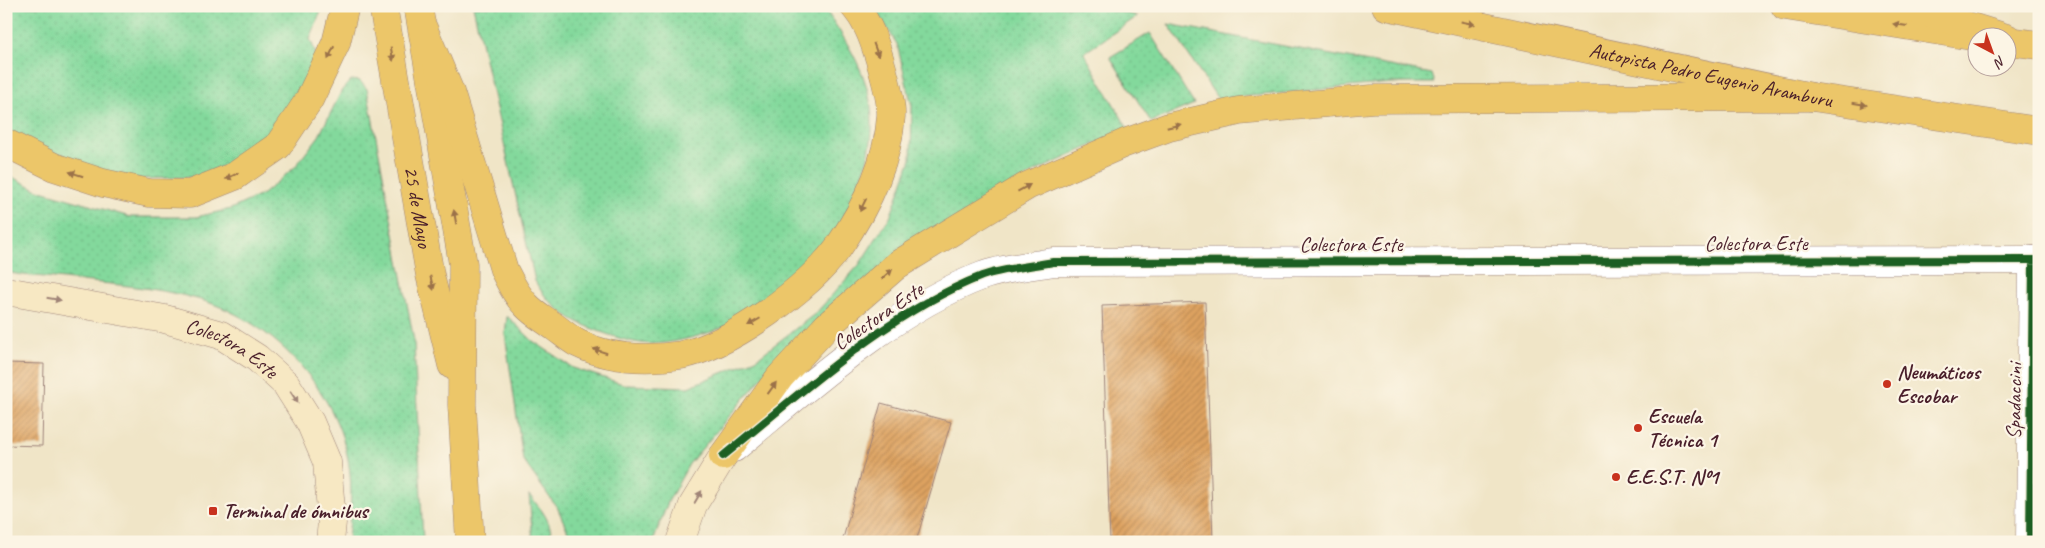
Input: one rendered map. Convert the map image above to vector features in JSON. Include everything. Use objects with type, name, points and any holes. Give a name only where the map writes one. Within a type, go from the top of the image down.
[{"type":"main road","points":[[6,143],[54,167],[103,183],[149,193],[190,194],[235,176],[278,146],[309,100],[336,43],[345,6]]},
{"type":"main road","name":"25 de Mayo","points":[[383,6],[430,275],[462,405]]},
{"type":"main road","points":[[421,17],[450,92],[504,270],[515,292],[526,306],[577,343],[607,353],[640,359],[683,354],[722,340],[763,317],[802,286],[837,249],[857,216],[881,168],[891,115],[884,73],[866,23],[854,6]]},
{"type":"main road","name":"Autopista Pedro Eugenio Aramburu","points":[[1386,6],[1812,96],[2039,131]]},
{"type":"main road","points":[[1784,6],[1835,16],[1968,36]]},
{"type":"main road","points":[[1905,6],[1976,28]]},
{"type":"main road","name":"25 de Mayo","points":[[421,17],[463,264],[462,405],[470,542]]},
{"type":"main road","points":[[723,456],[780,377],[827,326],[897,265],[1028,186],[1125,143],[1169,127],[1239,111],[1372,99],[1812,96]]},
{"type":"main road","name":"Colectora Este","points":[[6,291],[165,319],[221,335],[257,358],[286,384],[310,422],[326,462],[332,522],[330,542]]},
{"type":"main road","name":"Colectora Este","points":[[680,542],[693,505],[723,456]]},
{"type":"street","name":"Colectora Este","points":[[723,456],[834,367],[891,325],[934,299],[984,276],[1053,262],[2036,260]]},
{"type":"street","name":"Spadaccini","points":[[2030,542],[2036,260]]},
{"type":"green space","points":[[6,6],[323,6],[310,39],[316,54],[307,80],[276,128],[241,159],[195,177],[139,179],[94,169],[42,148],[6,130]]},
{"type":"green space","points":[[473,6],[823,6],[849,47],[863,76],[868,91],[872,123],[869,151],[861,180],[835,232],[815,255],[785,284],[738,320],[709,332],[671,342],[646,344],[625,340],[588,327],[570,317],[554,306],[535,281]]},
{"type":"green space","points":[[873,6],[1096,6],[1138,16],[1084,53],[1128,129],[1034,172],[766,373],[689,464],[668,502],[653,542],[566,542],[569,534],[558,509],[523,460],[505,334],[507,316],[533,341],[573,368],[626,385],[688,387],[756,359],[816,313],[859,265],[891,215],[911,159],[912,106],[897,44]]},
{"type":"green space","points":[[1168,24],[1432,74],[1435,83],[1391,83],[1218,99]]},
{"type":"green space","points":[[1150,33],[1194,104],[1151,122],[1110,57]]},
{"type":"green space","points":[[351,80],[360,81],[367,89],[414,341],[423,542],[348,542],[351,499],[350,474],[345,445],[334,417],[319,390],[301,366],[279,344],[255,325],[228,311],[183,295],[128,286],[6,272],[6,174],[38,190],[130,217],[196,217],[231,209],[263,194],[295,167],[319,136],[342,90]]},
{"type":"green space","points":[[529,495],[548,522],[552,542],[533,542]]},
{"type":"building","points":[[1205,302],[1213,542],[1110,542],[1102,306]]},
{"type":"building","points":[[6,363],[44,364],[42,446],[6,445]]},
{"type":"building","points":[[881,403],[951,422],[916,542],[842,542]]},
{"type":"cycle path","points":[[2030,542],[2033,260]]},
{"type":"cycle path","points":[[723,456],[846,356],[912,311],[982,276],[1053,262],[2039,260]]},
{"type":"place","name":"Neumáticos Escobar","points":[[1887,384]]},
{"type":"place","name":"Escuela Técnica 1","points":[[1638,428]]},
{"type":"place","name":"E.E.S.T. Nº1","points":[[1616,477]]},
{"type":"place","name":"Terminal de ómnibus","points":[[213,511]]}]
